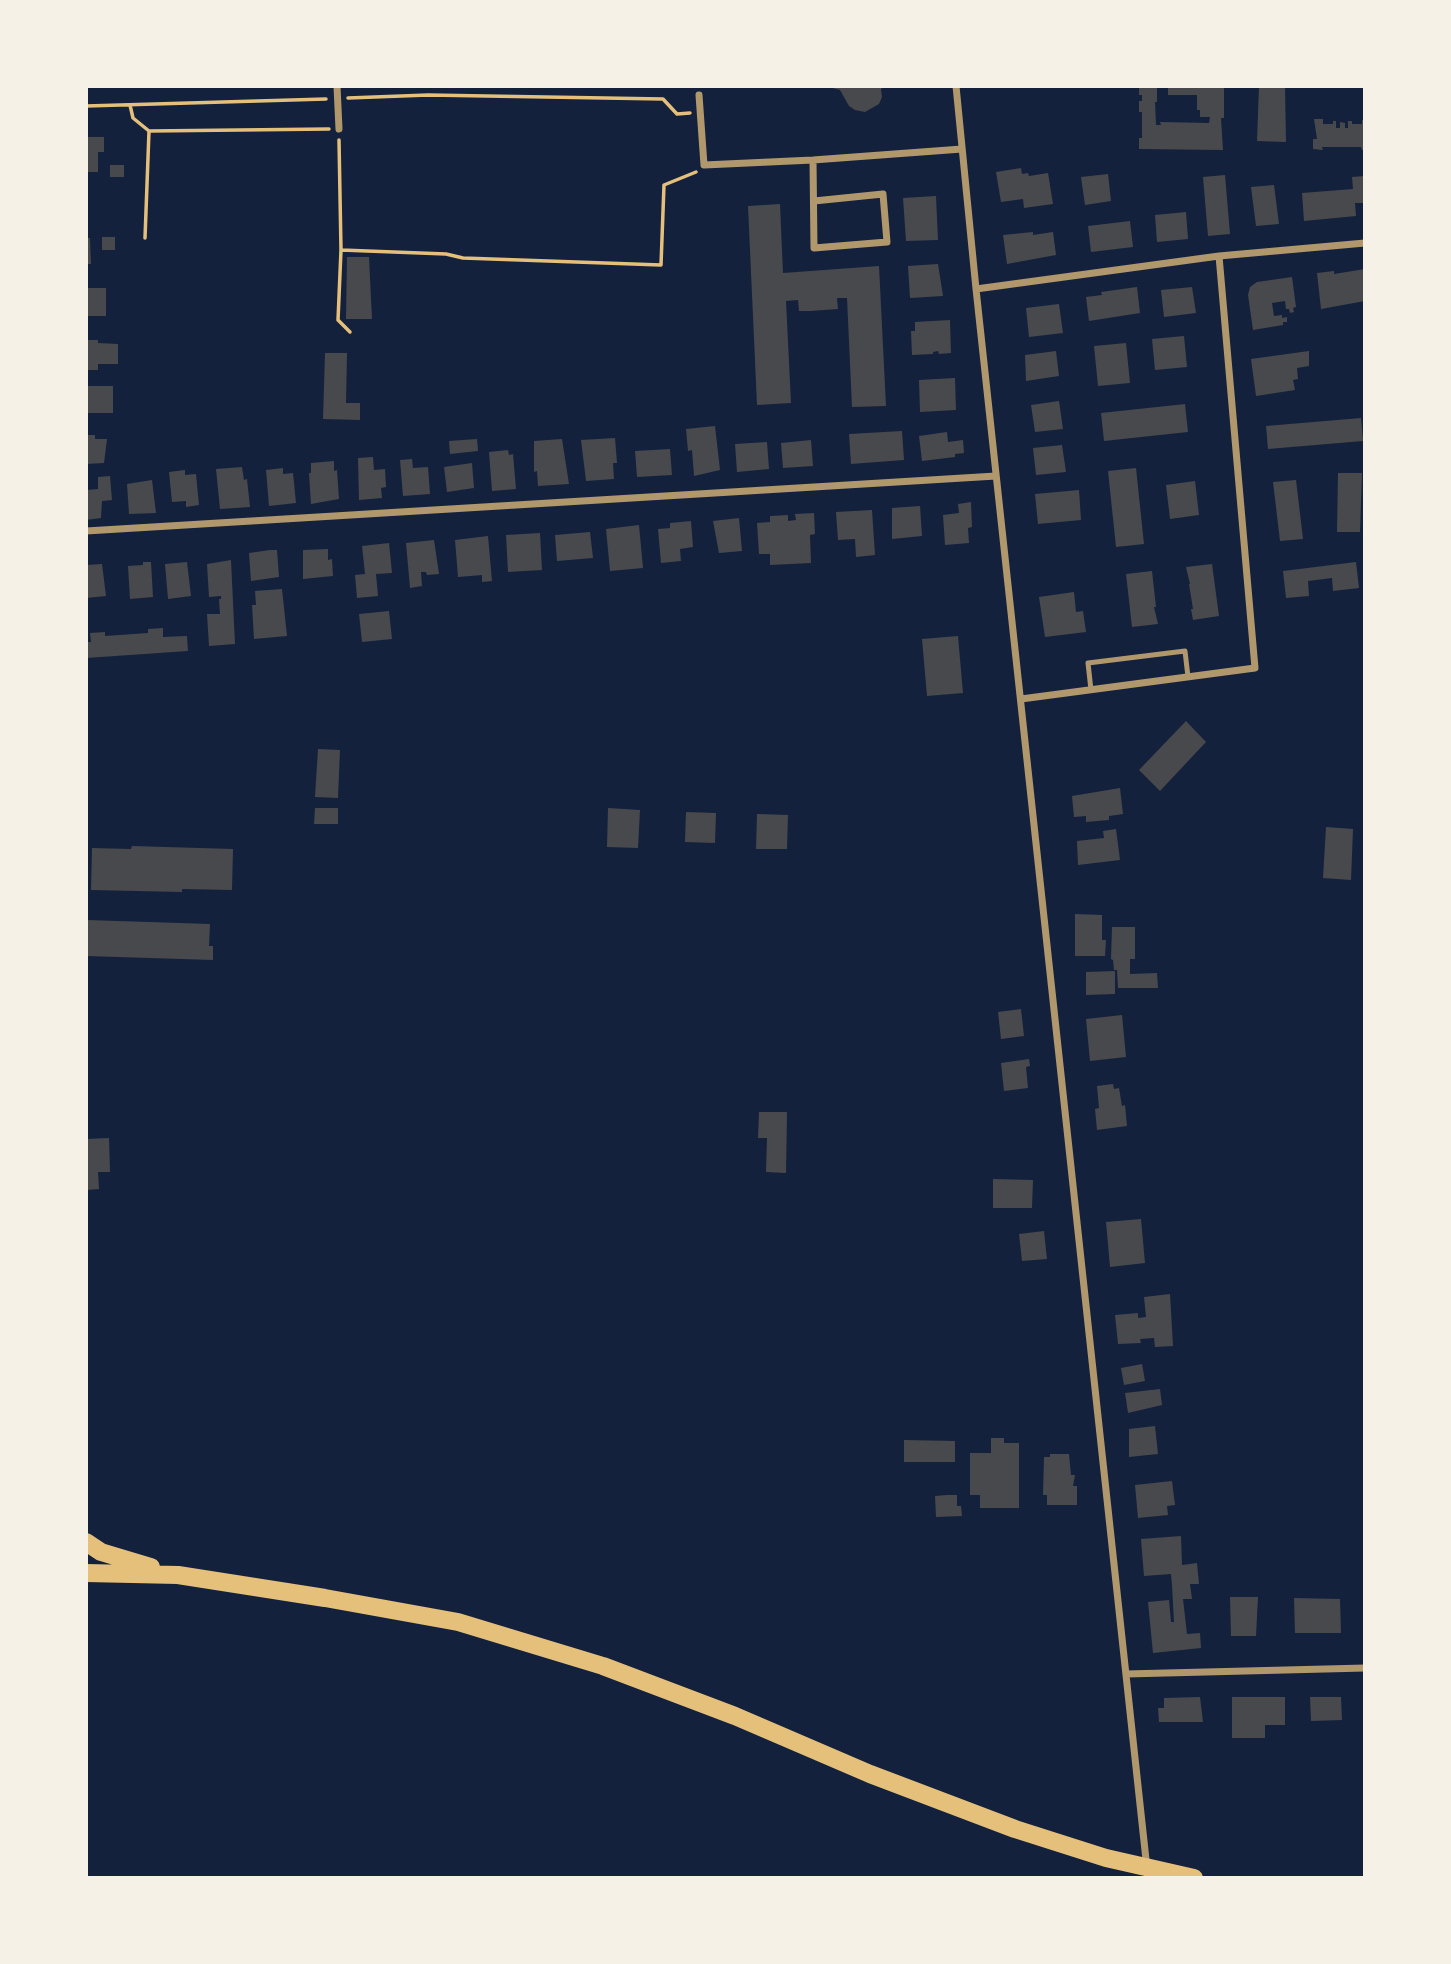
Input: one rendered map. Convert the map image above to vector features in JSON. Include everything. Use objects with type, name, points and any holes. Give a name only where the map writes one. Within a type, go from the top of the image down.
[{"type":"highway","points":[[86,1542],[101,1552],[178,1575]]},
{"type":"highway","points":[[86,1573],[178,1575],[458,1622],[603,1666],[735,1716],[870,1774],[1015,1829],[1106,1858],[1194,1878]]},
{"type":"street","points":[[338,86],[339,128]]},
{"type":"street","points":[[956,86],[1148,1878]]},
{"type":"street","points":[[699,95],[704,165],[962,149]]},
{"type":"street","points":[[813,160],[814,248],[887,242],[883,194],[814,201]]},
{"type":"street","points":[[976,289],[1219,256],[1365,243]]},
{"type":"street","points":[[1021,699],[1255,668],[1219,256]]},
{"type":"street","points":[[86,531],[996,476]]},
{"type":"street","points":[[1126,1674],[1365,1668]]},
{"type":"lane","points":[[1091,690],[1088,663],[1185,651],[1188,677]]},
{"type":"path","points":[[86,106],[428,95],[663,99],[677,114],[699,113]]},
{"type":"path","points":[[130,105],[133,118],[149,131],[339,128],[341,250],[338,320],[349,332]]},
{"type":"path","points":[[145,238],[149,131]]},
{"type":"path","points":[[341,250],[446,254],[463,258],[661,265],[664,185],[714,164]]},
{"type":"building","points":[[825,86],[885,86],[881,89],[879,104],[865,112],[849,106],[840,90]]},
{"type":"building","points":[[1139,86],[1157,86],[1156,125],[1161,125],[1160,122],[1209,123],[1210,117],[1200,117],[1200,110],[1197,110],[1197,95],[1168,95],[1168,86],[1224,86],[1224,118],[1221,118],[1223,150],[1139,149],[1139,138],[1142,138],[1142,112],[1139,112],[1139,101],[1142,101],[1142,95],[1139,95]]},
{"type":"building","points":[[1259,86],[1285,86],[1286,142],[1257,141]]},
{"type":"building","points":[[1314,119],[1323,119],[1323,124],[1333,124],[1333,121],[1336,121],[1336,128],[1340,128],[1340,122],[1345,123],[1345,128],[1348,128],[1348,121],[1362,124],[1362,120],[1365,120],[1365,150],[1361,147],[1313,149],[1313,139],[1317,139]]},
{"type":"building","points":[[86,137],[104,137],[104,152],[98,152],[98,172],[86,172]]},
{"type":"building","points":[[110,165],[124,165],[124,177],[110,177]]},
{"type":"building","points":[[1021,168],[1022,174],[1028,173],[1029,176],[1048,173],[1053,204],[1024,208],[1023,199],[1001,202],[996,172]]},
{"type":"building","points":[[1108,174],[1111,201],[1085,205],[1081,177]]},
{"type":"building","points":[[1225,175],[1230,234],[1208,236],[1203,177]]},
{"type":"building","points":[[1365,176],[1365,203],[1355,203],[1356,216],[1304,221],[1302,193],[1353,189],[1352,177]]},
{"type":"building","points":[[1274,185],[1279,224],[1256,226],[1251,187]]},
{"type":"building","points":[[936,196],[938,240],[906,241],[903,198]]},
{"type":"building","points":[[780,204],[783,273],[879,266],[886,406],[852,407],[847,298],[837,298],[838,309],[811,311],[799,311],[798,300],[786,301],[791,403],[757,405],[748,206]]},
{"type":"building","points":[[1186,212],[1188,239],[1157,242],[1155,215]]},
{"type":"building","points":[[1130,221],[1133,247],[1091,252],[1088,226]]},
{"type":"building","points":[[1033,232],[1033,235],[1053,232],[1056,255],[1007,264],[1003,235]]},
{"type":"building","points":[[102,237],[115,237],[115,250],[102,250]]},
{"type":"building","points":[[86,238],[90,238],[91,264],[86,264]]},
{"type":"building","points":[[347,257],[369,257],[372,319],[346,319]]},
{"type":"building","points":[[938,264],[943,296],[910,298],[908,266]]},
{"type":"building","points":[[1365,269],[1365,301],[1321,309],[1317,273],[1334,271],[1334,274]]},
{"type":"building","points":[[1292,277],[1296,307],[1293,308],[1294,312],[1290,313],[1289,309],[1286,309],[1285,301],[1272,303],[1274,316],[1287,317],[1287,322],[1253,330],[1248,295],[1250,287],[1257,282]]},
{"type":"building","points":[[1137,287],[1140,313],[1089,321],[1086,297]]},
{"type":"building","points":[[1192,287],[1196,313],[1164,317],[1161,290]]},
{"type":"building","points":[[86,288],[106,288],[106,316],[86,316]]},
{"type":"building","points":[[1059,304],[1063,333],[1029,337],[1026,308]]},
{"type":"building","points":[[950,320],[951,353],[939,354],[938,351],[933,354],[912,355],[911,331],[915,331],[915,322]]},
{"type":"building","points":[[1184,336],[1187,367],[1155,370],[1152,339]]},
{"type":"building","points":[[86,340],[118,344],[118,364],[98,364],[98,370],[86,370]]},
{"type":"building","points":[[1126,343],[1130,383],[1098,386],[1094,346]]},
{"type":"building","points":[[1056,351],[1059,376],[1026,381],[1025,355]]},
{"type":"building","points":[[1309,351],[1309,366],[1297,368],[1298,379],[1293,380],[1295,390],[1256,396],[1251,359]]},
{"type":"building","points":[[325,353],[347,353],[346,403],[360,403],[360,420],[323,419]]},
{"type":"building","points":[[955,378],[956,410],[920,412],[919,380]]},
{"type":"building","points":[[86,386],[113,386],[113,413],[86,413]]},
{"type":"building","points":[[1059,401],[1063,429],[1035,432],[1031,405]]},
{"type":"building","points":[[1185,404],[1188,432],[1104,441],[1101,413]]},
{"type":"building","points":[[1361,418],[1363,441],[1268,449],[1266,426]]},
{"type":"building","points":[[715,426],[720,470],[694,476],[692,450],[688,451],[686,429]]},
{"type":"building","points":[[902,431],[904,460],[851,464],[849,434]]},
{"type":"building","points":[[947,432],[948,442],[963,440],[964,453],[955,454],[955,457],[922,461],[919,436]]},
{"type":"building","points":[[86,435],[95,435],[95,439],[107,439],[104,463],[86,464]]},
{"type":"building","points":[[615,438],[617,463],[613,463],[614,479],[586,481],[581,440]]},
{"type":"building","points":[[477,439],[478,451],[450,454],[449,441]]},
{"type":"building","points":[[562,439],[569,484],[538,486],[537,471],[534,472],[534,441]]},
{"type":"building","points":[[811,440],[813,466],[783,468],[781,443]]},
{"type":"building","points":[[767,442],[769,469],[737,472],[735,444]]},
{"type":"building","points":[[1062,445],[1066,472],[1036,475],[1033,448]]},
{"type":"building","points":[[670,449],[672,475],[637,477],[635,451]]},
{"type":"building","points":[[508,450],[509,455],[513,454],[516,489],[492,491],[489,452]]},
{"type":"building","points":[[373,457],[374,470],[385,469],[386,487],[381,488],[382,498],[359,500],[358,458]]},
{"type":"building","points":[[412,459],[413,468],[428,467],[430,494],[403,496],[400,460]]},
{"type":"building","points":[[334,461],[339,499],[311,504],[311,463]]},
{"type":"building","points":[[472,463],[474,488],[447,492],[444,467]]},
{"type":"building","points":[[242,467],[244,480],[247,479],[250,507],[220,509],[216,469]]},
{"type":"building","points":[[283,468],[283,474],[293,473],[296,503],[269,506],[266,470]]},
{"type":"building","points":[[1136,468],[1144,544],[1116,547],[1108,471]]},
{"type":"building","points":[[185,470],[185,475],[196,474],[199,505],[186,507],[186,501],[172,502],[169,472]]},
{"type":"building","points":[[1338,473],[1362,473],[1360,532],[1337,532]]},
{"type":"building","points":[[110,476],[112,500],[102,501],[101,518],[86,520],[86,490],[98,489],[98,477]]},
{"type":"building","points":[[152,480],[156,513],[129,514],[127,484]]},
{"type":"building","points":[[1296,480],[1303,539],[1280,541],[1273,482]]},
{"type":"building","points":[[1195,481],[1199,515],[1170,519],[1166,485]]},
{"type":"building","points":[[1079,490],[1081,520],[1038,524],[1035,494]]},
{"type":"building","points":[[971,502],[972,527],[968,528],[969,543],[945,545],[943,515],[959,513],[958,504]]},
{"type":"building","points":[[920,506],[922,536],[892,539],[892,508]]},
{"type":"building","points":[[872,510],[875,555],[856,557],[855,539],[838,540],[836,512]]},
{"type":"building","points":[[814,513],[815,534],[810,535],[811,563],[770,565],[770,554],[759,554],[757,523],[770,522],[770,516],[788,515],[788,521],[796,520],[795,514]]},
{"type":"building","points":[[739,518],[742,551],[719,553],[713,521]]},
{"type":"building","points":[[691,521],[693,547],[680,549],[681,561],[661,563],[658,529],[670,528],[670,523]]},
{"type":"building","points":[[639,525],[643,568],[610,571],[606,529]]},
{"type":"building","points":[[590,532],[593,558],[557,561],[555,535]]},
{"type":"building","points":[[540,533],[542,570],[508,572],[506,535]]},
{"type":"building","points":[[488,536],[492,581],[482,582],[482,575],[458,577],[455,540]]},
{"type":"building","points":[[434,540],[439,574],[427,575],[426,572],[421,572],[422,586],[410,588],[406,543]]},
{"type":"building","points":[[389,543],[392,573],[376,574],[378,596],[357,598],[355,575],[365,574],[362,546]]},
{"type":"building","points":[[328,549],[328,560],[332,559],[333,576],[303,579],[303,550]]},
{"type":"building","points":[[277,550],[279,577],[251,581],[249,553]]},
{"type":"building","points":[[231,560],[235,644],[209,646],[207,614],[220,614],[221,596],[209,597],[207,564]]},
{"type":"building","points":[[143,562],[151,562],[153,597],[130,599],[128,566],[143,565]]},
{"type":"building","points":[[187,562],[191,596],[168,599],[165,564]]},
{"type":"building","points":[[1356,562],[1359,588],[1333,591],[1332,578],[1308,581],[1309,596],[1286,598],[1283,571]]},
{"type":"building","points":[[102,564],[106,596],[86,598],[86,565]]},
{"type":"building","points":[[1212,564],[1219,616],[1193,620],[1186,567]]},
{"type":"building","points":[[1152,571],[1158,624],[1132,627],[1126,574]]},
{"type":"building","points":[[282,589],[287,636],[254,639],[252,605],[256,605],[255,591]]},
{"type":"building","points":[[1074,592],[1076,612],[1083,611],[1086,632],[1045,637],[1039,597]]},
{"type":"building","points":[[389,611],[392,639],[362,642],[359,614]]},
{"type":"building","points":[[163,628],[163,637],[187,636],[188,651],[86,658],[86,642],[91,642],[90,633],[105,632],[105,636],[148,633],[148,629]]},
{"type":"building","points":[[958,636],[963,693],[927,696],[922,639]]},
{"type":"building","points":[[1186,721],[1206,742],[1160,791],[1139,770]]},
{"type":"building","points":[[318,749],[340,750],[338,798],[315,797]]},
{"type":"building","points":[[1120,788],[1123,814],[1109,816],[1109,820],[1086,822],[1086,816],[1074,817],[1072,796]]},
{"type":"building","points":[[315,808],[338,808],[338,824],[314,824]]},
{"type":"building","points":[[608,808],[640,810],[638,848],[607,847]]},
{"type":"building","points":[[686,812],[716,813],[715,843],[685,842]]},
{"type":"building","points":[[757,814],[788,815],[787,849],[756,849]]},
{"type":"building","points":[[1326,827],[1353,829],[1351,880],[1323,878]]},
{"type":"building","points":[[1116,829],[1120,860],[1078,865],[1077,841],[1104,838],[1103,831]]},
{"type":"building","points":[[132,846],[233,849],[232,890],[91,890],[92,848],[131,849]]},
{"type":"building","points":[[1075,914],[1102,915],[1102,940],[1106,940],[1105,956],[1075,956]]},
{"type":"building","points":[[87,920],[210,924],[209,946],[213,946],[213,960],[86,956]]},
{"type":"building","points":[[1112,927],[1135,927],[1135,959],[1130,959],[1130,974],[1157,973],[1158,988],[1118,988],[1117,970],[1114,970],[1111,959]]},
{"type":"building","points":[[1115,971],[1115,994],[1086,995],[1086,972]]},
{"type":"building","points":[[1021,1009],[1024,1036],[1001,1039],[998,1012]]},
{"type":"building","points":[[1122,1015],[1126,1057],[1090,1061],[1086,1019]]},
{"type":"building","points":[[1029,1059],[1030,1066],[1026,1067],[1028,1088],[1004,1091],[1001,1063]]},
{"type":"building","points":[[1113,1084],[1114,1089],[1119,1088],[1122,1106],[1125,1105],[1127,1126],[1097,1130],[1097,1086]]},
{"type":"building","points":[[759,1112],[787,1112],[786,1173],[766,1172],[767,1138],[758,1138]]},
{"type":"building","points":[[109,1138],[110,1172],[98,1172],[99,1189],[86,1190],[86,1139]]},
{"type":"building","points":[[993,1179],[1033,1180],[1032,1208],[993,1208]]},
{"type":"building","points":[[1141,1219],[1145,1263],[1110,1267],[1106,1222]]},
{"type":"building","points":[[1044,1231],[1047,1259],[1022,1261],[1019,1234]]},
{"type":"building","points":[[1170,1294],[1173,1346],[1155,1347],[1154,1338],[1140,1339],[1141,1343],[1118,1344],[1115,1315],[1138,1313],[1138,1318],[1146,1317],[1144,1297]]},
{"type":"building","points":[[1142,1364],[1145,1381],[1124,1385],[1121,1368]]},
{"type":"building","points":[[1160,1389],[1162,1405],[1128,1413],[1125,1393]]},
{"type":"building","points":[[1155,1426],[1158,1454],[1129,1457],[1129,1429]]},
{"type":"building","points":[[991,1438],[1004,1438],[1004,1443],[1019,1443],[1019,1508],[980,1508],[980,1495],[970,1495],[970,1453],[991,1453]]},
{"type":"building","points":[[904,1440],[955,1441],[955,1462],[904,1462]]},
{"type":"building","points":[[1050,1454],[1069,1454],[1071,1475],[1075,1475],[1073,1486],[1077,1486],[1077,1505],[1047,1505],[1047,1495],[1043,1495],[1044,1457],[1050,1457]]},
{"type":"building","points":[[1172,1481],[1175,1505],[1167,1506],[1168,1515],[1138,1518],[1135,1485]]},
{"type":"building","points":[[957,1495],[957,1506],[961,1506],[962,1516],[936,1517],[935,1496]]},
{"type":"building","points":[[1181,1536],[1182,1565],[1197,1563],[1199,1584],[1190,1584],[1192,1599],[1183,1599],[1187,1634],[1200,1633],[1201,1648],[1153,1653],[1148,1602],[1169,1600],[1171,1622],[1174,1622],[1171,1574],[1144,1576],[1141,1539]]},
{"type":"building","points":[[1230,1597],[1258,1597],[1256,1636],[1231,1636]]},
{"type":"building","points":[[1294,1598],[1340,1599],[1341,1633],[1295,1633]]},
{"type":"building","points":[[1200,1697],[1203,1722],[1159,1722],[1158,1708],[1164,1708],[1164,1698]]},
{"type":"building","points":[[1232,1697],[1285,1697],[1285,1725],[1265,1725],[1265,1738],[1232,1738]]},
{"type":"building","points":[[1310,1697],[1341,1697],[1342,1720],[1311,1721]]}]
